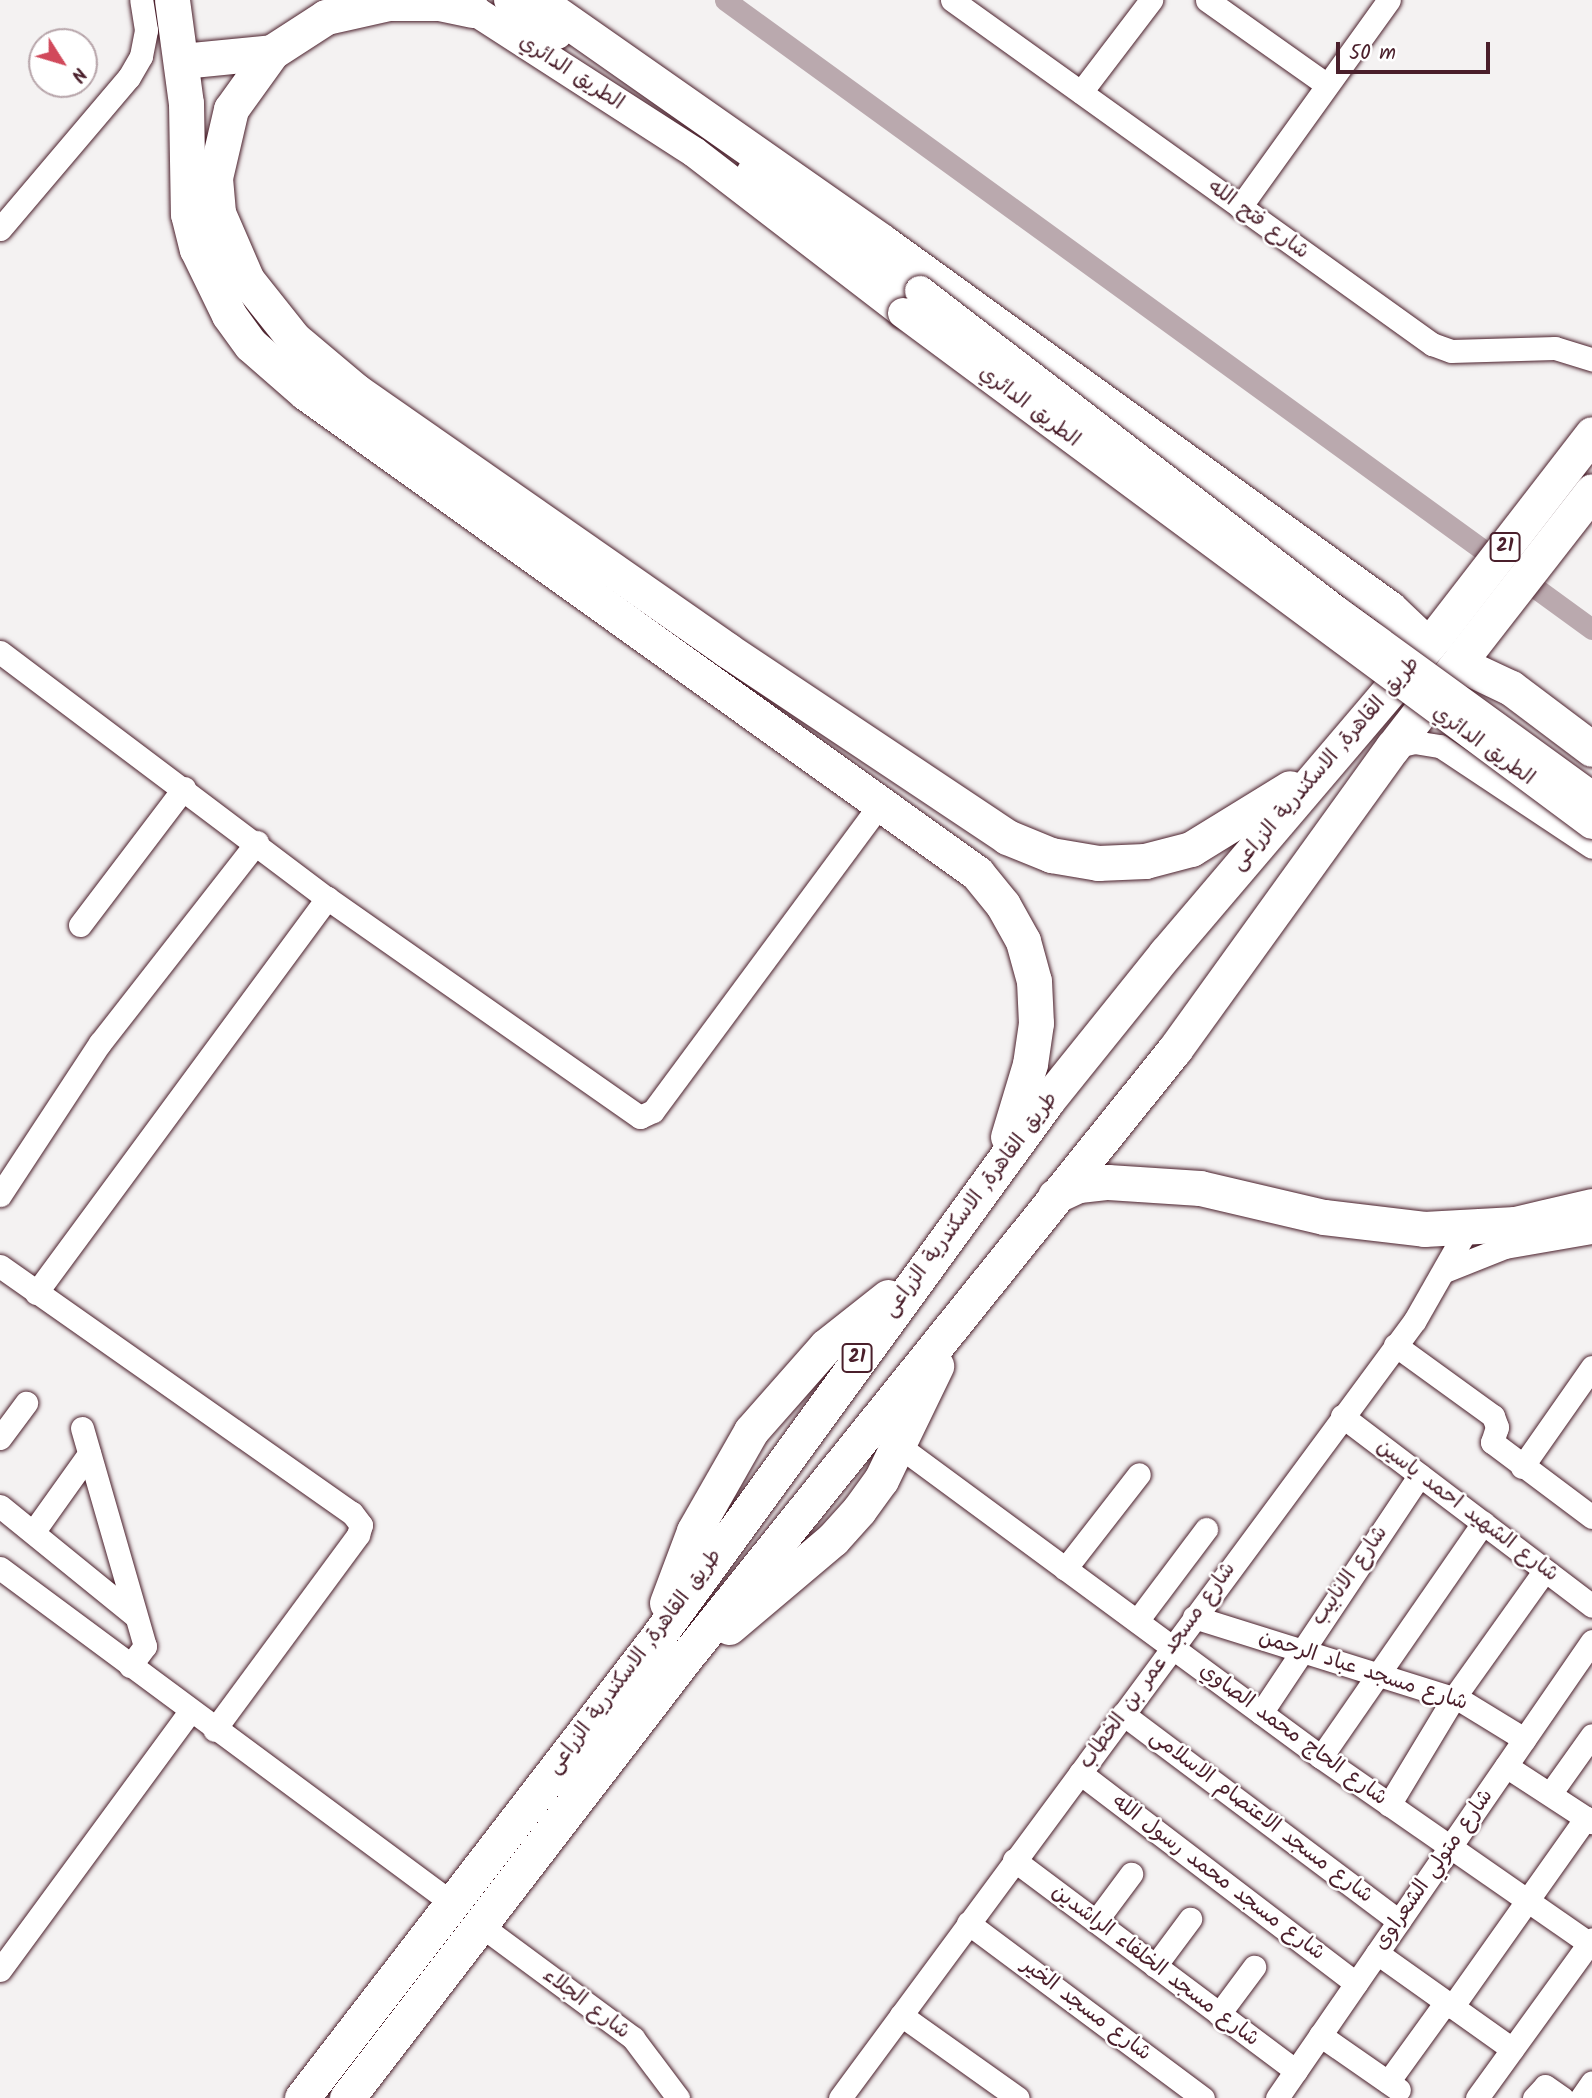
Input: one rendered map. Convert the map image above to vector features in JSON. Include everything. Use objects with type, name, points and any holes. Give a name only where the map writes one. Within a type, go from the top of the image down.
[{"type":"highway","points":[[172,0],[182,61],[188,214],[211,283],[251,345],[331,412],[882,802],[976,873],[1003,905],[1023,942],[1034,981],[1036,1023],[1020,1103],[989,1177]]},
{"type":"highway","points":[[537,0],[870,233],[1432,641]]},
{"type":"highway","points":[[465,5],[429,2],[357,7],[307,26],[272,52],[231,109],[215,178],[218,214],[229,247],[268,310],[293,339],[356,391],[727,650],[1007,837],[1051,855],[1098,863],[1145,861],[1191,849],[1242,821],[1339,750]]},
{"type":"highway","points":[[182,61],[272,52]]},
{"type":"highway","name":"طريق القاهرة, الاسكندرية الزراعى","points":[[302,2098],[656,1639],[694,1531],[751,1432],[826,1346],[916,1277],[989,1177],[1166,953],[1432,641],[1583,446]]},
{"type":"highway","name":"طريق القاهرة, الاسكندرية الزراعى","points":[[347,2098],[686,1657],[1182,1039],[1393,747],[1592,491]]},
{"type":"highway","points":[[707,679],[727,650]]},
{"type":"highway","points":[[1463,660],[1511,688],[1592,749]]},
{"type":"highway","points":[[1055,1196],[1079,1185],[1138,1183],[1216,1190],[1355,1222],[1467,1229],[1515,1224],[1592,1206]]},
{"type":"highway","points":[[686,1657],[733,1624],[833,1539],[881,1480],[958,1316]]},
{"type":"main road","name":"الطريق الدائري","points":[[509,0],[911,302],[1592,824]]},
{"type":"main road","name":"الطريق الدائري","points":[[465,5],[694,152],[911,302],[1592,797]]},
{"type":"street","points":[[0,229],[129,76],[141,56],[146,30],[141,0]]},
{"type":"street","name":"شارع فتح الله","points":[[952,0],[1432,344],[1451,351],[1555,348],[1592,359]]},
{"type":"street","points":[[1081,92],[1151,0]]},
{"type":"street","points":[[1207,0],[1327,85]]},
{"type":"street","points":[[1240,207],[1389,0]]},
{"type":"street","points":[[0,652],[257,842],[327,898],[644,1117],[653,1111],[882,802]]},
{"type":"street","points":[[1393,747],[1414,743],[1440,746],[1592,847]]},
{"type":"street","points":[[80,925],[184,788]]},
{"type":"street","points":[[0,1195],[100,1043],[257,842]]},
{"type":"street","points":[[36,1293],[327,898]]},
{"type":"street","name":"شارع مسجد عمر بن الخطاب","points":[[846,2096],[901,2015],[1014,1860],[1395,1345],[1447,1270],[1467,1229]]},
{"type":"street","points":[[1447,1270],[1505,1247],[1592,1232]]},
{"type":"street","points":[[0,1266],[352,1513],[361,1525],[214,1730]]},
{"type":"street","points":[[1395,1345],[1493,1416],[1497,1427],[1492,1442],[1522,1467],[1589,1510]]},
{"type":"street","points":[[1522,1467],[1592,1367]]},
{"type":"street","points":[[0,1438],[26,1403]]},
{"type":"street","name":"شارع الشهيد احمد ياسين","points":[[1342,1416],[1592,1606]]},
{"type":"street","points":[[82,1428],[145,1646],[131,1666]]},
{"type":"street","name":"شارع الحاج محمد الصاوي","points":[[899,1446],[1321,1757],[1590,1941]]},
{"type":"street","points":[[34,1531],[89,1454]]},
{"type":"street","points":[[1065,1569],[1139,1474]]},
{"type":"street","name":"شارع الانابيب","points":[[1261,1713],[1420,1475]]},
{"type":"street","points":[[0,1506],[134,1615]]},
{"type":"street","points":[[1321,1757],[1381,1675],[1385,1660],[1483,1524]]},
{"type":"street","points":[[1136,1621],[1206,1529]]},
{"type":"street","points":[[0,1568],[214,1730],[452,1903]]},
{"type":"street","points":[[1389,1805],[1453,1699],[1545,1570]]},
{"type":"street","name":"شارع مسجد عباد الرحمن","points":[[1194,1617],[1453,1699],[1524,1740]]},
{"type":"street","name":"شارع متولي الشعراوى","points":[[1281,2096],[1320,2035],[1592,1642]]},
{"type":"street","points":[[0,1970],[190,1711]]},
{"type":"street","name":"شارع مسجد الاعتصام الاسلامى","points":[[1123,1714],[1399,1921]]},
{"type":"street","points":[[1550,1794],[1592,1735]]},
{"type":"street","points":[[1320,2035],[1393,2086],[1449,2005],[1589,1820],[1506,1766]]},
{"type":"street","name":"شارع مسجد محمد رسول الله","points":[[1080,1773],[1356,1983]]},
{"type":"street","name":"شارع مسجد الخلفاء الراشدين","points":[[1014,1860],[1296,2071]]},
{"type":"street","points":[[1096,1922],[1131,1874]]},
{"type":"street","points":[[1155,1966],[1190,1919]]},
{"type":"street","name":"شارع مسجد الخير","points":[[968,1923],[1203,2098]]},
{"type":"street","name":"شارع الجلاء","points":[[479,1924],[633,2038],[678,2098]]},
{"type":"street","points":[[1477,2098],[1590,1941]]},
{"type":"street","points":[[1377,1953],[1512,2049]]},
{"type":"street","points":[[1219,2014],[1254,1968]]},
{"type":"street","points":[[901,2015],[1018,2098]]},
{"type":"street","points":[[1581,2098],[1592,2082]]},
{"type":"street","points":[[1534,2098],[1545,2086],[1562,2098]]},
{"type":"waterway","points":[[725,0],[1592,629]]}]
